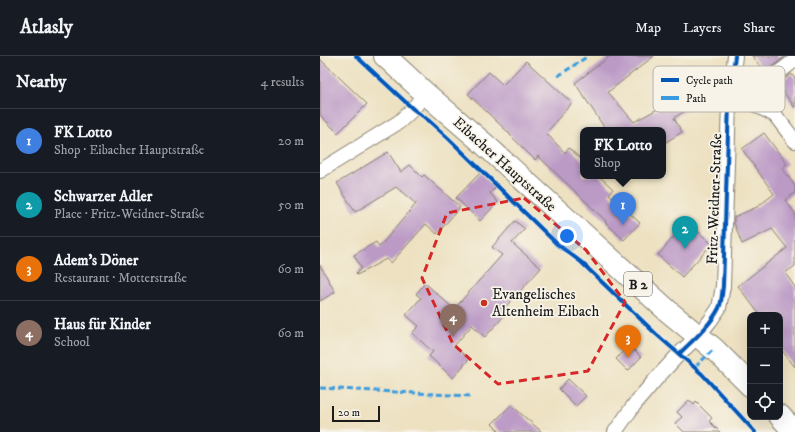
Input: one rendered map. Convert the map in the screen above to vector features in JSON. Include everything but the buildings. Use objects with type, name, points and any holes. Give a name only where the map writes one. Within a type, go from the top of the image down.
[{"type":"main road","name":"Eibacher Hauptstraße","points":[[385,56],[727,362],[749,384]]},
{"type":"main road","points":[[783,419],[795,432]]},
{"type":"street","name":"Fritz-Weidner-Straße","points":[[734,66],[735,56]]},
{"type":"street","points":[[785,67],[795,60]]},
{"type":"street","points":[[320,171],[399,122],[413,109],[425,93]]},
{"type":"street","name":"Fritz-Weidner-Straße","points":[[615,432],[634,405],[679,354],[698,336],[719,308],[723,286],[729,112]]},
{"type":"street","points":[[768,112],[775,116],[795,141]]},
{"type":"highlighted area","points":[[524,198],[586,250],[625,302],[588,371],[498,384],[453,344],[422,278],[447,213]]},
{"type":"marked path","points":[[558,76],[588,56]]},
{"type":"marked path","points":[[695,367],[714,349]]},
{"type":"marked path","points":[[320,388],[471,396]]},
{"type":"cycle path","points":[[356,56],[413,109],[448,138],[557,244],[581,262],[656,334],[702,374],[755,432]]},
{"type":"cycle path","points":[[734,66],[735,56]]},
{"type":"cycle path","points":[[679,354],[711,321],[719,308],[721,300],[723,286],[729,112]]},
{"type":"place","name":"FK Lotto","points":[[623,225]]},
{"type":"place","name":"Schwarzer Adler","points":[[685,249]]},
{"type":"place","name":"Evangelisches Altenheim Eibach","points":[[484,303]]},
{"type":"place","name":"Haus für Kinder","points":[[453,337]]},
{"type":"place","name":"Adem's Döner","points":[[628,358]]}]
